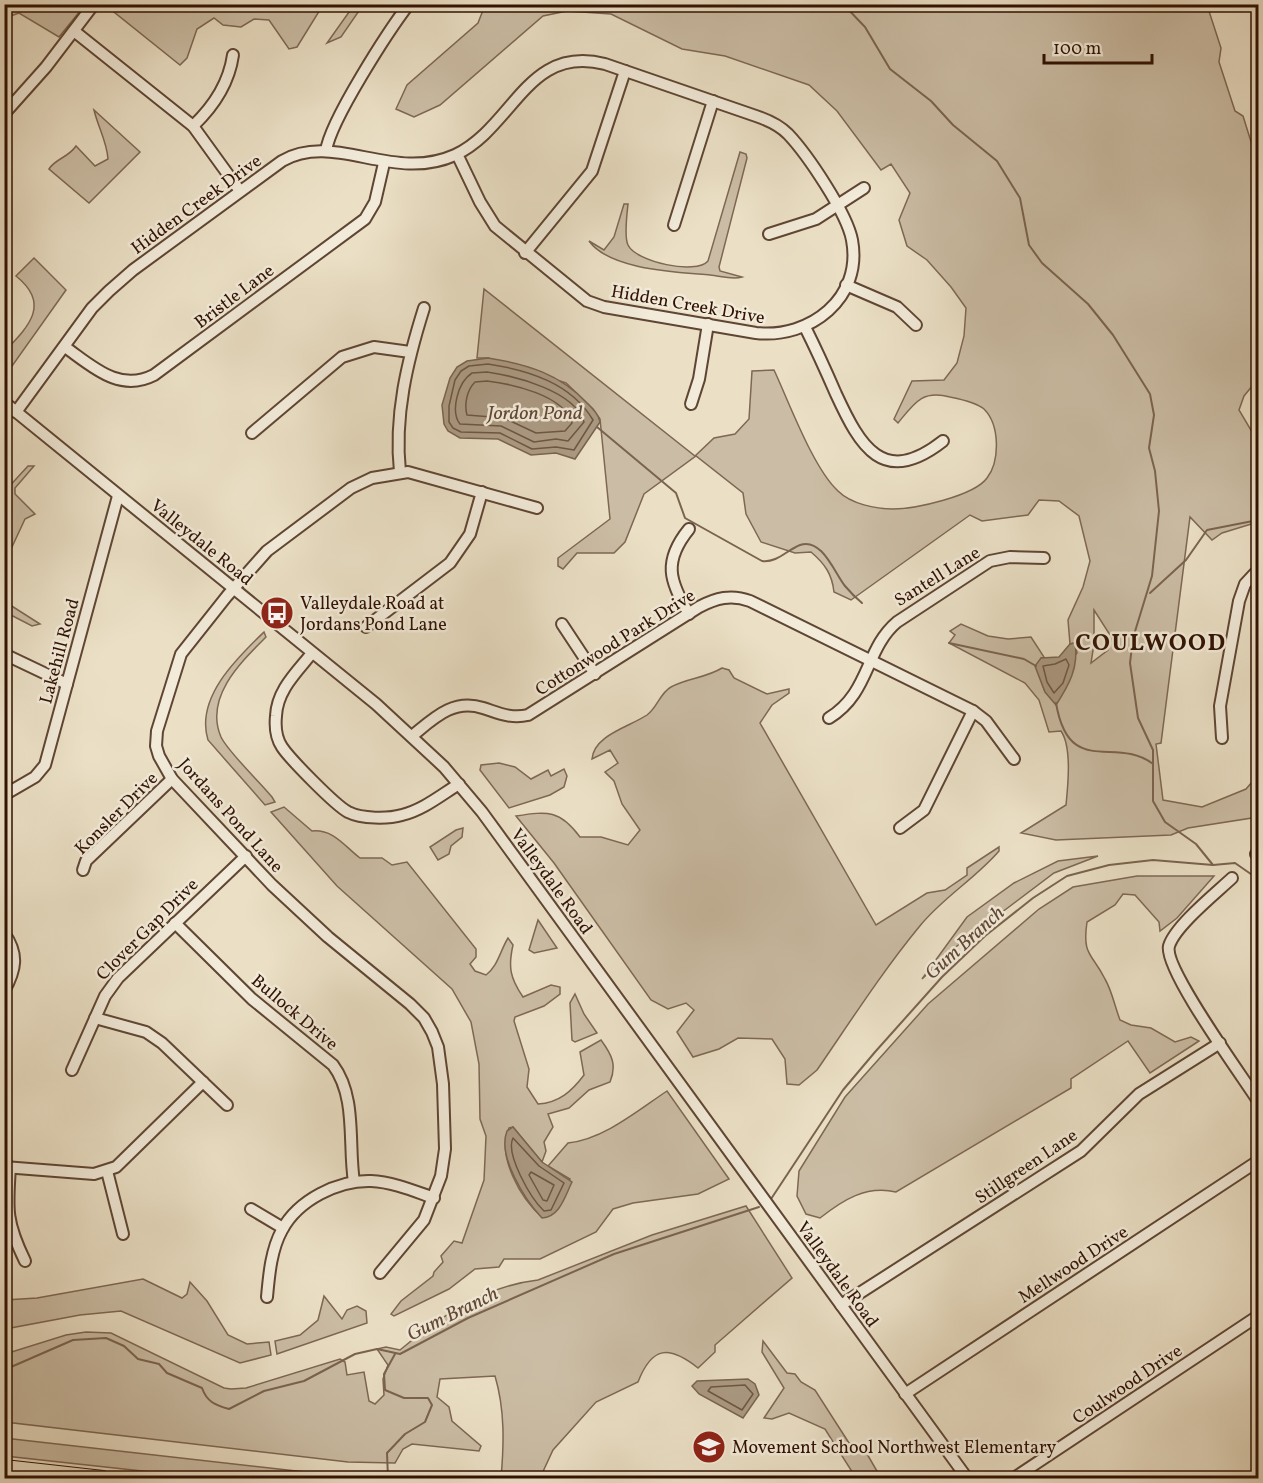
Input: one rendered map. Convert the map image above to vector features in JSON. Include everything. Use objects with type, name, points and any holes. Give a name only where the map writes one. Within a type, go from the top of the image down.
[{"type":"main road","points":[[4,1467],[103,1479]]},
{"type":"street","points":[[4,114],[94,4]]},
{"type":"street","points":[[326,151],[330,134],[345,107],[409,4]]},
{"type":"street","points":[[74,31],[193,126],[240,191]]},
{"type":"street","points":[[193,126],[218,96],[228,76],[233,55]]},
{"type":"street","name":"Hidden Creek Drive","points":[[16,412],[92,308],[109,291],[240,191],[291,156],[309,151],[326,151],[384,163],[421,164],[457,154],[492,127],[547,69],[568,61],[580,60],[625,71],[756,116],[779,127],[795,144],[849,227],[852,241],[852,267],[846,285],[827,313],[805,327],[771,334],[604,307],[587,301],[525,253],[489,218],[457,154]]},
{"type":"street","points":[[525,253],[592,171],[625,71]]},
{"type":"street","points":[[674,225],[713,101]]},
{"type":"street","name":"Bristle Lane","points":[[65,347],[105,375],[118,381],[130,383],[154,375],[365,219],[375,202],[384,163]]},
{"type":"street","points":[[769,234],[816,219],[864,188]]},
{"type":"street","points":[[846,285],[897,307],[916,325]]},
{"type":"street","points":[[400,472],[400,409],[410,352],[424,308]]},
{"type":"street","points":[[691,404],[699,379],[708,324]]},
{"type":"street","points":[[805,327],[849,421],[868,450],[885,459],[907,461],[930,451],[943,441]]},
{"type":"street","points":[[252,433],[342,357],[374,347],[410,352]]},
{"type":"street","name":"Valleydale Road","points":[[4,402],[412,735],[459,784],[967,1479]]},
{"type":"street","name":"Jordans Pond Lane","points":[[380,1273],[424,1220],[434,1198],[445,1149],[441,1061],[432,1032],[424,1018],[410,1004],[306,917],[172,779],[164,768],[156,746],[157,731],[174,668],[181,654],[233,588],[267,551],[338,496],[372,478],[400,472],[428,476],[537,508]]},
{"type":"street","points":[[366,627],[450,563],[467,541],[482,492]]},
{"type":"street","name":"Lakehill Road","points":[[4,795],[35,777],[45,765],[118,496]]},
{"type":"street","points":[[689,529],[678,543],[671,573],[677,594],[689,614]]},
{"type":"street","name":"Santell Lane","points":[[829,718],[854,697],[891,627],[982,566],[1000,558],[1044,558]]},
{"type":"street","points":[[1222,738],[1219,726],[1220,706],[1239,601],[1245,584],[1258,570]]},
{"type":"street","name":"Cottonwood Park Drive","points":[[412,735],[446,709],[463,705],[480,707],[512,717],[528,715],[689,614],[718,598],[739,597],[973,711],[986,721],[1014,759]]},
{"type":"street","points":[[562,624],[595,674]]},
{"type":"street","points":[[312,653],[280,693],[275,714],[276,730],[281,746],[336,803],[348,812],[366,816],[401,816],[421,808],[459,784]]},
{"type":"street","points":[[4,654],[67,684]]},
{"type":"street","points":[[900,828],[924,810],[973,711]]},
{"type":"street","name":"Konsler Drive","points":[[83,870],[86,861],[172,779]]},
{"type":"street","name":"Clover Gap Drive","points":[[72,1070],[105,996],[117,978],[246,856]]},
{"type":"street","points":[[1232,878],[1184,926],[1169,948],[1172,967],[1258,1101]]},
{"type":"street","name":"Bullock Drive","points":[[175,923],[252,999],[333,1065],[339,1073],[347,1090],[354,1182]]},
{"type":"street","points":[[4,933],[15,958],[13,974],[4,991]]},
{"type":"street","points":[[95,1018],[146,1032],[162,1043],[227,1105]]},
{"type":"street","name":"Stillgreen Lane","points":[[840,1305],[1081,1151],[1140,1094],[1220,1043]]},
{"type":"street","points":[[26,1261],[8,1221],[7,1167],[94,1174],[107,1171],[125,1159],[203,1082]]},
{"type":"street","name":"Mellwood Drive","points":[[905,1394],[1258,1161]]},
{"type":"street","points":[[107,1171],[123,1234]]},
{"type":"street","points":[[267,1297],[275,1245],[283,1228],[303,1206],[318,1196],[354,1182],[373,1181],[395,1185],[434,1198]]},
{"type":"street","points":[[251,1209],[283,1228]]},
{"type":"street","name":"Coulwood Drive","points":[[1014,1479],[1258,1316]]},
{"type":"shaded area","points":[[639,4],[649,8],[656,4],[1207,5],[1221,48],[1219,62],[1235,111],[1243,116],[1258,164],[1258,379],[1244,396],[1239,410],[1258,442],[1258,522],[1222,533],[1212,540],[1190,517],[1161,743],[1156,744],[1163,800],[1202,807],[1246,789],[1258,775],[1258,817],[1188,828],[1171,835],[1056,840],[1021,833],[1066,805],[1067,746],[1061,731],[1049,732],[1039,700],[1025,683],[949,643],[955,635],[950,631],[961,624],[988,636],[1008,639],[1031,637],[1044,657],[1041,658],[1038,671],[1044,689],[1077,653],[1075,643],[1070,644],[1068,620],[1083,587],[1090,561],[1079,516],[1059,501],[1039,500],[1028,515],[982,521],[970,515],[851,600],[834,592],[827,570],[811,552],[795,553],[761,542],[746,514],[743,493],[696,456],[644,494],[625,542],[614,553],[577,553],[563,569],[558,566],[558,558],[610,519],[600,419],[566,383],[488,358],[477,358],[484,289],[695,456],[714,438],[735,434],[749,419],[752,371],[774,370],[802,434],[829,481],[843,496],[864,505],[886,509],[903,508],[929,504],[970,490],[987,478],[991,471],[996,453],[995,433],[993,424],[984,409],[968,401],[940,395],[932,395],[920,400],[898,423],[894,419],[912,381],[944,380],[957,363],[964,336],[966,308],[927,260],[907,246],[899,220],[910,193],[891,164],[881,170],[837,111],[809,85],[725,56],[682,49],[611,14],[567,11],[543,16],[440,105],[414,117],[396,109],[407,85],[478,23],[485,5]],"holes":[[[1094,610],[1112,638],[1108,650],[1091,663],[1094,644]]]},
{"type":"shaded area","points":[[4,5],[85,5],[59,37],[19,13],[5,18]]},
{"type":"shaded area","points":[[119,5],[323,5],[297,47],[289,49],[269,20],[254,19],[241,27],[223,25],[214,18],[197,29],[187,58],[180,65],[114,12]]},
{"type":"shaded area","points":[[354,5],[363,5],[341,37],[327,43]]},
{"type":"shaded area","points":[[94,110],[140,152],[89,203],[49,169],[76,146],[95,166],[108,159]]},
{"type":"shaded area","points":[[740,152],[746,154],[747,158],[719,267],[720,271],[742,277],[730,278],[663,271],[628,264],[599,251],[589,241],[604,250],[614,237],[624,204],[628,204],[626,236],[628,245],[633,251],[642,257],[680,267],[692,267],[708,261]]},
{"type":"shaded area","points":[[34,258],[66,290],[5,376],[5,351],[22,333],[33,315],[32,296],[27,286],[16,276]]},
{"type":"shaded area","points":[[28,466],[34,466],[15,488],[15,494],[35,514],[25,519],[5,562],[5,491]]},
{"type":"shaded area","points":[[5,587],[8,593],[7,603],[40,624],[32,626],[5,612]]},
{"type":"shaded area","points":[[264,632],[266,637],[236,669],[221,694],[217,708],[217,722],[225,743],[275,802],[265,805],[208,740],[206,724],[207,709],[221,680]]},
{"type":"shaded area","points":[[722,668],[729,670],[734,678],[767,694],[789,689],[789,693],[772,705],[760,723],[876,925],[927,893],[945,890],[967,875],[967,868],[999,847],[999,851],[980,871],[938,907],[919,927],[879,979],[817,1070],[799,1085],[787,1084],[785,1059],[772,1039],[738,1038],[719,1049],[693,1057],[677,1032],[694,1010],[686,1003],[668,1009],[651,1000],[554,863],[516,816],[537,813],[552,814],[566,822],[580,837],[601,837],[628,845],[640,830],[622,804],[614,781],[605,772],[618,763],[610,750],[592,759],[594,751],[614,732],[647,715],[671,687]]},
{"type":"shaded area","points":[[499,763],[515,767],[531,779],[548,770],[551,776],[564,769],[567,776],[564,787],[550,795],[509,808],[480,770],[481,765]]},
{"type":"shaded area","points":[[284,807],[312,831],[320,831],[333,836],[360,858],[382,858],[392,865],[407,862],[476,949],[476,957],[470,964],[475,971],[486,975],[490,971],[508,938],[513,945],[511,972],[523,997],[551,985],[560,987],[560,994],[544,1006],[515,1017],[514,1021],[529,1069],[527,1087],[538,1104],[559,1099],[570,1091],[584,1075],[580,1052],[601,1040],[605,1045],[611,1055],[613,1065],[610,1082],[589,1090],[569,1108],[548,1114],[553,1127],[544,1142],[546,1151],[542,1162],[513,1127],[509,1128],[506,1139],[508,1164],[526,1199],[542,1217],[570,1179],[548,1166],[568,1143],[607,1130],[667,1091],[729,1179],[698,1194],[633,1203],[613,1209],[596,1232],[540,1259],[504,1259],[499,1267],[475,1269],[449,1289],[394,1316],[391,1314],[401,1301],[433,1276],[443,1262],[441,1256],[454,1241],[462,1243],[484,1180],[486,1136],[480,1119],[479,1064],[471,1022],[452,989],[337,886],[271,812]]},
{"type":"shaded area","points":[[463,828],[462,837],[451,846],[449,854],[438,860],[430,847]]},
{"type":"shaded area","points":[[1098,856],[1054,873],[957,946],[922,979],[967,917],[1014,883],[1058,861]]},
{"type":"shaded area","points":[[1137,876],[1214,876],[1177,918],[1160,931],[1159,922],[1135,895],[1123,894],[1115,905],[1087,922],[1086,942],[1089,954],[1112,994],[1120,1020],[1131,1025],[1151,1028],[1175,1042],[1191,1037],[1199,1041],[1150,1073],[1128,1041],[1071,1079],[1071,1088],[896,1192],[885,1190],[865,1192],[837,1205],[820,1218],[806,1214],[797,1196],[799,1171],[845,1097],[928,1004],[1039,909],[1073,887]]},
{"type":"shaded area","points":[[538,920],[557,948],[534,953],[529,950]]},
{"type":"shaded area","points":[[575,994],[584,1014],[597,1033],[575,1042],[572,1040],[570,1003]]},
{"type":"shaded area","points":[[746,1206],[792,1278],[715,1345],[715,1352],[698,1368],[678,1355],[662,1353],[649,1361],[638,1382],[596,1402],[553,1450],[540,1478],[501,1478],[503,1427],[501,1402],[495,1376],[440,1379],[437,1397],[449,1407],[452,1421],[481,1446],[479,1451],[412,1444],[403,1449],[395,1463],[348,1462],[5,1422],[5,1354],[66,1335],[86,1332],[111,1333],[224,1388],[231,1389],[246,1388],[340,1359],[345,1362],[347,1375],[364,1372],[369,1401],[375,1404],[384,1395],[383,1379],[388,1365],[377,1349],[386,1347],[400,1350],[447,1315],[481,1296],[518,1283],[538,1280],[652,1235]]},
{"type":"shaded area","points":[[143,1279],[182,1298],[187,1294],[190,1282],[207,1301],[228,1335],[247,1344],[269,1342],[271,1355],[240,1363],[121,1311],[80,1315],[5,1329],[5,1300],[37,1298]]},
{"type":"shaded area","points":[[324,1296],[342,1319],[347,1310],[357,1306],[366,1311],[367,1323],[277,1354],[275,1341],[300,1335],[318,1320]]},
{"type":"shaded area","points":[[763,1341],[787,1373],[795,1374],[801,1382],[815,1390],[849,1443],[863,1447],[881,1478],[856,1478],[825,1429],[789,1413],[772,1419],[764,1418],[784,1388],[762,1352]]},
{"type":"shaded area","points":[[4,1438],[359,1478],[206,1478],[5,1456]]},
{"type":"water","name":"Jordon Pond","points":[[488,358],[516,363],[542,372],[577,393],[593,410],[600,422],[575,459],[556,453],[531,455],[498,439],[460,438],[448,431],[444,424],[442,405],[450,378],[457,367],[467,361]]},
{"type":"water","points":[[1075,643],[1076,660],[1072,676],[1056,705],[1045,692],[1035,666],[1041,658],[1059,657],[1070,644]]},
{"type":"water","points":[[513,1127],[542,1162],[572,1182],[558,1210],[548,1217],[542,1218],[535,1210],[509,1165],[505,1141],[507,1131]]},
{"type":"water","points":[[748,1379],[755,1384],[759,1395],[743,1418],[699,1394],[692,1386],[697,1381]]},
{"type":"waterway","points":[[843,4],[865,27],[890,69],[931,101],[953,125],[997,161],[1020,198],[1029,245],[1042,263],[1088,304],[1113,335],[1150,394],[1154,415],[1149,448],[1155,471],[1159,511],[1152,576],[1133,638],[1130,663],[1138,718],[1153,750],[1153,801],[1165,822],[1196,844],[1213,865]]},
{"type":"waterway","points":[[597,427],[676,493],[685,518],[762,561],[777,558],[800,545],[815,546],[827,558],[845,586],[862,603]]},
{"type":"waterway","points":[[1150,593],[1186,560],[1207,530],[1258,520]]},
{"type":"waterway","points":[[949,643],[1024,659],[1036,666]]},
{"type":"waterway","points":[[1056,703],[1062,726],[1071,741],[1082,748],[1138,756],[1153,764]]},
{"type":"waterway","name":"Gum Branch","points":[[771,1199],[843,1090],[875,1052],[942,977],[985,936],[1033,898],[1067,876],[1109,865],[1153,860],[1213,865],[1235,863],[1258,879]]},
{"type":"waterway","name":"Gum Branch","points":[[4,1370],[73,1340],[106,1338],[124,1346],[138,1359],[159,1364],[167,1373],[202,1388],[206,1397],[212,1402],[229,1409],[264,1391],[304,1381],[355,1354],[377,1349],[400,1354],[468,1318],[614,1254],[759,1207]]},
{"type":"waterway","points":[[388,1478],[387,1453],[405,1434],[425,1422],[432,1405],[428,1398],[404,1398],[385,1390],[384,1374],[395,1354]]},
{"type":"place","name":"Valleydale Road at Jordans Pond Lane","points":[[277,613]]},
{"type":"place","name":"Movement School Northwest Elementary","points":[[709,1447]]},
{"type":"district","name":"COULWOOD","points":[[1151,642]]}]
